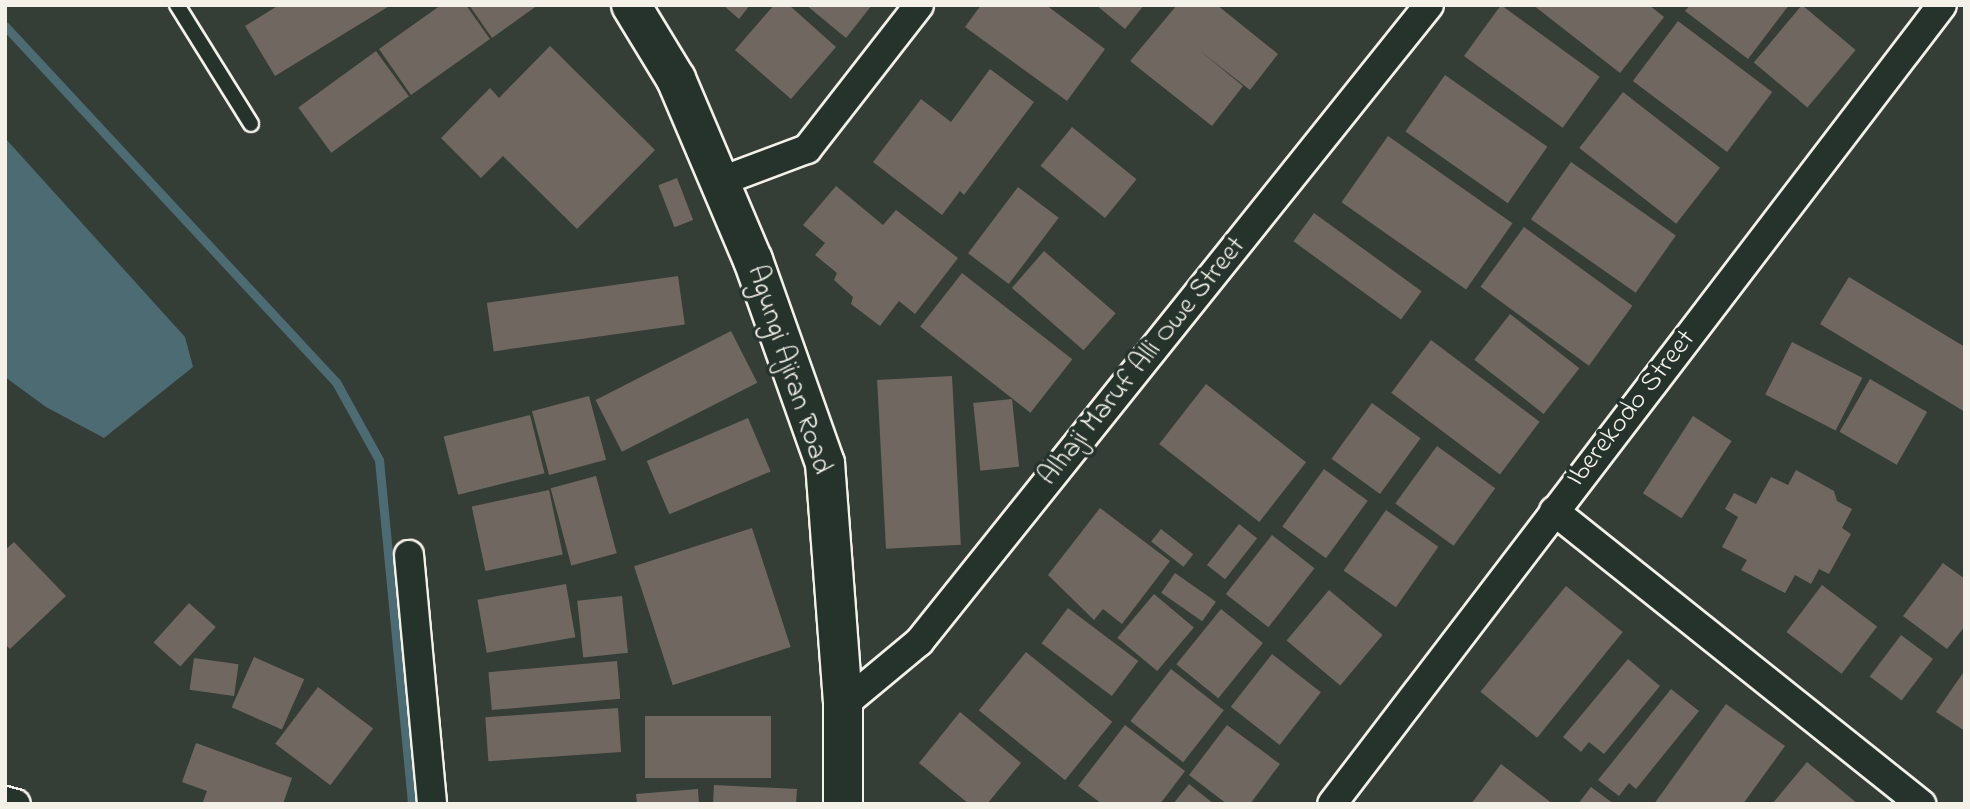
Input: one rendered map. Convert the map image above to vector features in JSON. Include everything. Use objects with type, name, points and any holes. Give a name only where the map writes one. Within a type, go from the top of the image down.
[{"type":"street","name":"Agungi Ajiran Road","points":[[631,5],[676,79],[753,260],[825,463],[843,705],[843,804]]},
{"type":"street","points":[[719,182],[807,149],[919,5]]},
{"type":"street","name":"Alhaji Maruf Alli Owe Street","points":[[843,705],[919,642],[1429,5]]},
{"type":"street","name":"Iberekodo Street","points":[[1332,804],[1932,9]]},
{"type":"street","points":[[1554,511],[1921,804]]},
{"type":"street","points":[[409,555],[432,804]]},
{"type":"street","points":[[5,801],[16,804]]},
{"type":"lane","points":[[177,5],[251,124]]},
{"type":"water","points":[[5,138],[185,337],[193,367],[104,438],[46,407],[5,377]]},
{"type":"building","points":[[279,5],[391,5],[275,76],[245,26]]},
{"type":"building","points":[[441,5],[466,5],[490,39],[411,95],[379,49]]},
{"type":"building","points":[[469,5],[538,5],[492,38]]},
{"type":"building","points":[[723,5],[750,5],[739,19]]},
{"type":"building","points":[[774,5],[789,5],[836,47],[791,99],[735,50]]},
{"type":"building","points":[[806,5],[872,5],[846,38]]},
{"type":"building","points":[[981,5],[1046,5],[1105,49],[1067,101],[965,27]]},
{"type":"building","points":[[1096,5],[1144,5],[1125,29]]},
{"type":"building","points":[[1177,5],[1217,5],[1278,54],[1250,90],[1199,50],[1243,86],[1212,126],[1130,61]]},
{"type":"building","points":[[1501,5],[1600,77],[1563,128],[1464,56]]},
{"type":"building","points":[[1533,5],[1649,5],[1664,17],[1620,73]]},
{"type":"building","points":[[1690,5],[1789,5],[1748,59],[1685,11]]},
{"type":"building","points":[[1802,5],[1856,50],[1807,107],[1754,62]]},
{"type":"building","points":[[1678,21],[1772,92],[1727,152],[1633,81]]},
{"type":"building","points":[[550,46],[655,150],[577,229],[503,156],[481,178],[441,138],[490,88],[499,98]]},
{"type":"building","points":[[376,51],[409,96],[331,153],[298,107]]},
{"type":"building","points":[[990,69],[1034,102],[964,195],[960,191],[942,215],[873,162],[921,99],[951,122]]},
{"type":"building","points":[[1445,75],[1547,147],[1508,203],[1405,132]]},
{"type":"building","points":[[1623,92],[1720,168],[1676,224],[1579,148]]},
{"type":"building","points":[[1072,127],[1137,179],[1105,218],[1041,166]]},
{"type":"building","points":[[1388,136],[1513,223],[1466,290],[1342,202]]},
{"type":"building","points":[[1571,162],[1676,235],[1636,293],[1531,219]]},
{"type":"building","points":[[677,178],[693,220],[674,227],[658,185]]},
{"type":"building","points":[[836,186],[883,225],[896,210],[958,258],[915,314],[899,301],[880,326],[851,304],[853,297],[834,280],[837,273],[815,255],[825,243],[803,225]]},
{"type":"building","points":[[1018,187],[1059,218],[1009,284],[968,253]]},
{"type":"building","points":[[1314,213],[1422,291],[1401,319],[1293,241]]},
{"type":"building","points":[[1524,227],[1632,306],[1589,366],[1481,287]]},
{"type":"building","points":[[1044,251],[1116,313],[1084,350],[1012,288]]},
{"type":"building","points":[[962,273],[1072,359],[1030,413],[920,327]]},
{"type":"building","points":[[678,276],[685,325],[494,351],[487,303]]},
{"type":"building","points":[[1849,277],[1965,347],[1965,412],[1820,324]]},
{"type":"building","points":[[1510,314],[1579,368],[1544,414],[1474,360]]},
{"type":"building","points":[[731,331],[757,383],[622,452],[596,400]]},
{"type":"building","points":[[1431,340],[1540,422],[1500,475],[1391,393]]},
{"type":"building","points":[[1792,342],[1862,378],[1836,430],[1765,395]]},
{"type":"building","points":[[952,376],[961,545],[886,549],[877,380]]},
{"type":"building","points":[[1870,379],[1927,412],[1897,465],[1840,432]]},
{"type":"building","points":[[1206,384],[1306,462],[1259,522],[1159,444]]},
{"type":"building","points":[[589,396],[606,460],[549,475],[532,411]]},
{"type":"building","points":[[1012,399],[1019,467],[980,471],[973,403]]},
{"type":"building","points":[[1372,403],[1421,438],[1380,494],[1331,459]]},
{"type":"building","points":[[530,415],[545,473],[458,495],[444,437]]},
{"type":"building","points":[[1693,416],[1732,441],[1681,518],[1643,493]]},
{"type":"building","points":[[748,418],[771,471],[669,514],[647,461]]},
{"type":"building","points":[[1437,446],[1495,488],[1454,546],[1395,503]]},
{"type":"building","points":[[1324,469],[1368,501],[1326,558],[1282,526]]},
{"type":"building","points":[[1796,470],[1834,491],[1837,501],[1852,509],[1842,528],[1851,534],[1829,574],[1819,569],[1811,584],[1795,575],[1785,593],[1741,570],[1747,560],[1722,547],[1738,517],[1725,509],[1734,493],[1756,504],[1771,477],[1788,485]]},
{"type":"building","points":[[596,476],[617,553],[571,565],[551,488]]},
{"type":"building","points":[[549,490],[563,555],[485,571],[472,506]]},
{"type":"building","points":[[1100,508],[1170,561],[1122,624],[1103,609],[1094,620],[1048,575]]},
{"type":"building","points":[[1386,510],[1438,547],[1396,607],[1344,571]]},
{"type":"building","points":[[1239,524],[1257,538],[1225,579],[1207,565]]},
{"type":"building","points":[[752,528],[791,647],[673,685],[634,566]]},
{"type":"building","points":[[1161,529],[1193,554],[1183,567],[1151,542]]},
{"type":"building","points":[[1272,535],[1315,568],[1268,627],[1226,594]]},
{"type":"building","points":[[14,542],[66,596],[10,649],[5,644],[5,550]]},
{"type":"building","points":[[1943,563],[1965,579],[1965,626],[1947,649],[1903,616]]},
{"type":"building","points":[[1175,573],[1216,602],[1202,621],[1161,593]]},
{"type":"building","points":[[566,584],[575,637],[487,653],[477,600]]},
{"type":"building","points":[[1822,585],[1877,627],[1842,674],[1786,632]]},
{"type":"building","points":[[1566,586],[1623,632],[1537,738],[1480,692]]},
{"type":"building","points":[[1329,590],[1383,635],[1340,686],[1287,641]]},
{"type":"building","points":[[1154,594],[1194,627],[1157,671],[1117,638]]},
{"type":"building","points":[[622,596],[628,653],[583,657],[577,601]]},
{"type":"building","points":[[189,603],[216,627],[180,666],[154,642]]},
{"type":"building","points":[[1068,608],[1138,661],[1112,696],[1042,643]]},
{"type":"building","points":[[1221,609],[1263,643],[1218,698],[1176,664]]},
{"type":"building","points":[[1901,635],[1933,659],[1902,701],[1870,677]]},
{"type":"building","points":[[1026,652],[1112,722],[1065,780],[979,710]]},
{"type":"building","points":[[1272,654],[1321,692],[1280,745],[1231,707]]},
{"type":"building","points":[[254,657],[304,679],[282,730],[232,707]]},
{"type":"building","points":[[194,658],[239,664],[234,696],[190,690]]},
{"type":"building","points":[[1628,659],[1660,686],[1604,754],[1589,742],[1581,752],[1563,737]]},
{"type":"building","points":[[617,661],[620,699],[492,710],[488,672]]},
{"type":"building","points":[[1171,669],[1224,710],[1183,762],[1130,721]]},
{"type":"building","points":[[1965,670],[1965,731],[1936,712]]},
{"type":"building","points":[[318,687],[373,729],[330,785],[275,744]]},
{"type":"building","points":[[1671,689],[1699,711],[1636,789],[1629,783],[1619,796],[1598,780]]},
{"type":"building","points":[[1726,704],[1785,746],[1743,804],[1654,804]]},
{"type":"building","points":[[618,708],[621,752],[488,761],[485,717]]},
{"type":"building","points":[[960,712],[1021,763],[987,804],[969,804],[919,763]]},
{"type":"building","points":[[645,716],[771,716],[771,778],[645,778]]},
{"type":"building","points":[[1125,725],[1185,771],[1160,804],[1102,804],[1078,786]]},
{"type":"building","points":[[1227,725],[1280,764],[1250,804],[1227,804],[1189,775]]},
{"type":"building","points":[[196,743],[292,778],[283,804],[202,804],[207,791],[182,782]]},
{"type":"building","points":[[1807,762],[1858,804],[1772,804]]},
{"type":"building","points":[[1501,764],[1553,804],[1471,804]]},
{"type":"building","points":[[1189,784],[1214,804],[1173,804]]},
{"type":"building","points":[[714,785],[797,789],[796,804],[713,804]]},
{"type":"building","points":[[1591,787],[1614,804],[1578,804]]},
{"type":"building","points":[[698,789],[699,804],[637,804],[636,794]]},
{"type":"waterway","points":[[5,26],[336,382],[379,460],[412,804]]}]
